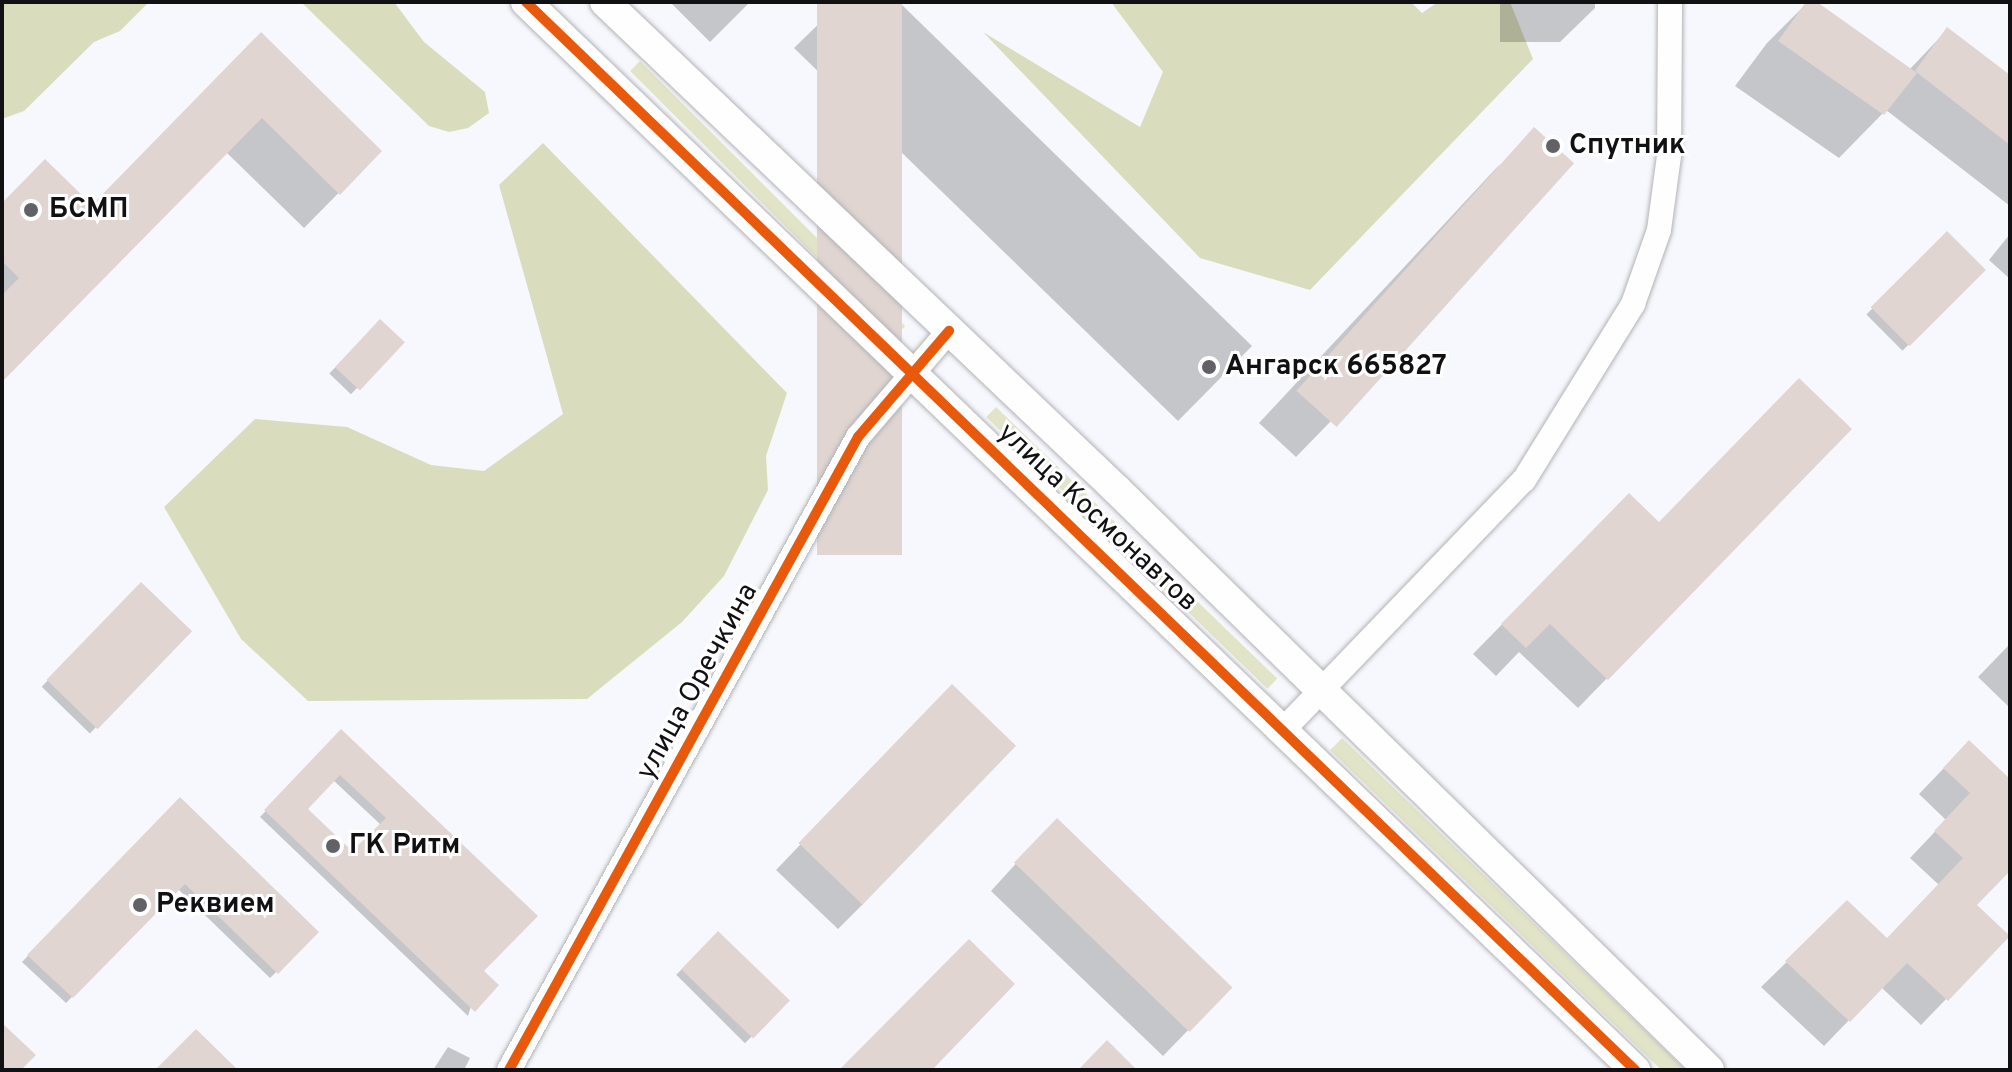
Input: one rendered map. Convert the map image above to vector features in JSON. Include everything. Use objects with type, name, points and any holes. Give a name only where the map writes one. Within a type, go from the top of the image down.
[{"type":"street","name":"улица Космонавтов","points":[[526,2],[1635,1070]]},
{"type":"street","name":"улица Космонавтов","points":[[605,2],[1323,692],[1709,1070]]},
{"type":"street","points":[[1284,729],[1323,692],[1524,480],[1633,304],[1659,230],[1669,156],[1670,2]]},
{"type":"street","name":"улица Оречкина","points":[[509,1070],[858,437],[949,331]]},
{"type":"green space","points":[[2,2],[149,2],[120,31],[94,42],[24,111],[2,119]]},
{"type":"green space","points":[[301,2],[394,2],[424,42],[485,92],[489,113],[468,128],[449,132],[429,126]]},
{"type":"green space","points":[[1111,2],[1411,2],[1422,13],[1438,2],[1510,2],[1533,59],[1310,290],[1200,258],[983,32],[1140,127],[1163,72]]},
{"type":"green space","points":[[640,61],[905,326],[895,336],[630,71]]},
{"type":"green space","points":[[543,143],[787,393],[766,456],[768,490],[724,576],[682,622],[587,699],[308,701],[241,639],[164,507],[255,419],[347,427],[431,465],[484,471],[563,414],[499,185]]},
{"type":"green space","points":[[996,407],[1277,679],[1268,689],[986,417]]},
{"type":"green space","points":[[1342,738],[1683,1067],[1661,1070],[1330,750]]},
{"type":"building","points":[[817,2],[902,2],[902,555],[817,555]]},
{"type":"building","points":[[1806,2],[1817,2],[1917,73],[1884,115],[1778,41]]},
{"type":"building","points":[[1947,27],[2010,75],[2010,145],[1915,71]]},
{"type":"building","points":[[261,32],[382,151],[340,195],[262,118],[2,382],[2,295],[19,278],[2,261],[2,203],[45,159],[92,205]]},
{"type":"building","points":[[1534,127],[1574,163],[1337,427],[1296,391]]},
{"type":"building","points":[[1947,231],[1986,270],[1910,346],[1871,307]]},
{"type":"building","points":[[380,319],[405,342],[360,390],[335,367]]},
{"type":"building","points":[[1799,378],[1852,429],[1608,680],[1550,624],[1526,648],[1501,624],[1629,493],[1659,522]]},
{"type":"building","points":[[141,582],[192,631],[98,729],[47,680]]},
{"type":"building","points":[[952,684],[1016,746],[863,905],[798,843]]},
{"type":"building","points":[[341,729],[538,916],[484,971],[499,985],[475,1012],[264,810]],"holes":[[[340,775],[386,818],[352,851],[308,809]]]},
{"type":"building","points":[[1969,740],[2010,779],[2010,871],[1977,905],[2010,936],[1948,1001],[1907,963],[1850,1022],[1785,961],[1847,900],[1887,938],[1963,858],[1934,831],[1970,793],[1943,768]]},
{"type":"building","points":[[180,797],[319,932],[278,974],[185,884],[73,998],[27,955]]},
{"type":"building","points":[[1057,818],[1233,987],[1189,1032],[1014,863]]},
{"type":"building","points":[[718,931],[790,1000],[753,1039],[681,969]]},
{"type":"building","points":[[969,939],[1015,984],[932,1070],[839,1070]]},
{"type":"building","points":[[2,1023],[36,1055],[21,1070],[2,1070]]},
{"type":"building","points":[[196,1029],[238,1070],[155,1070]]},
{"type":"building","points":[[1107,1040],[1137,1070],[1078,1070]]},
{"type":"cycle path","points":[[526,2],[1635,1070]]},
{"type":"cycle path","points":[[509,1070],[858,437],[949,331]]},
{"type":"place","name":"Спутник","points":[[1553,146]]},
{"type":"place","name":"БСМП","points":[[31,210]]},
{"type":"place","name":"Ангарск 665827","points":[[1209,367]]},
{"type":"place","name":"ГК Ритм","points":[[333,846]]},
{"type":"place","name":"Реквием","points":[[140,905]]}]
